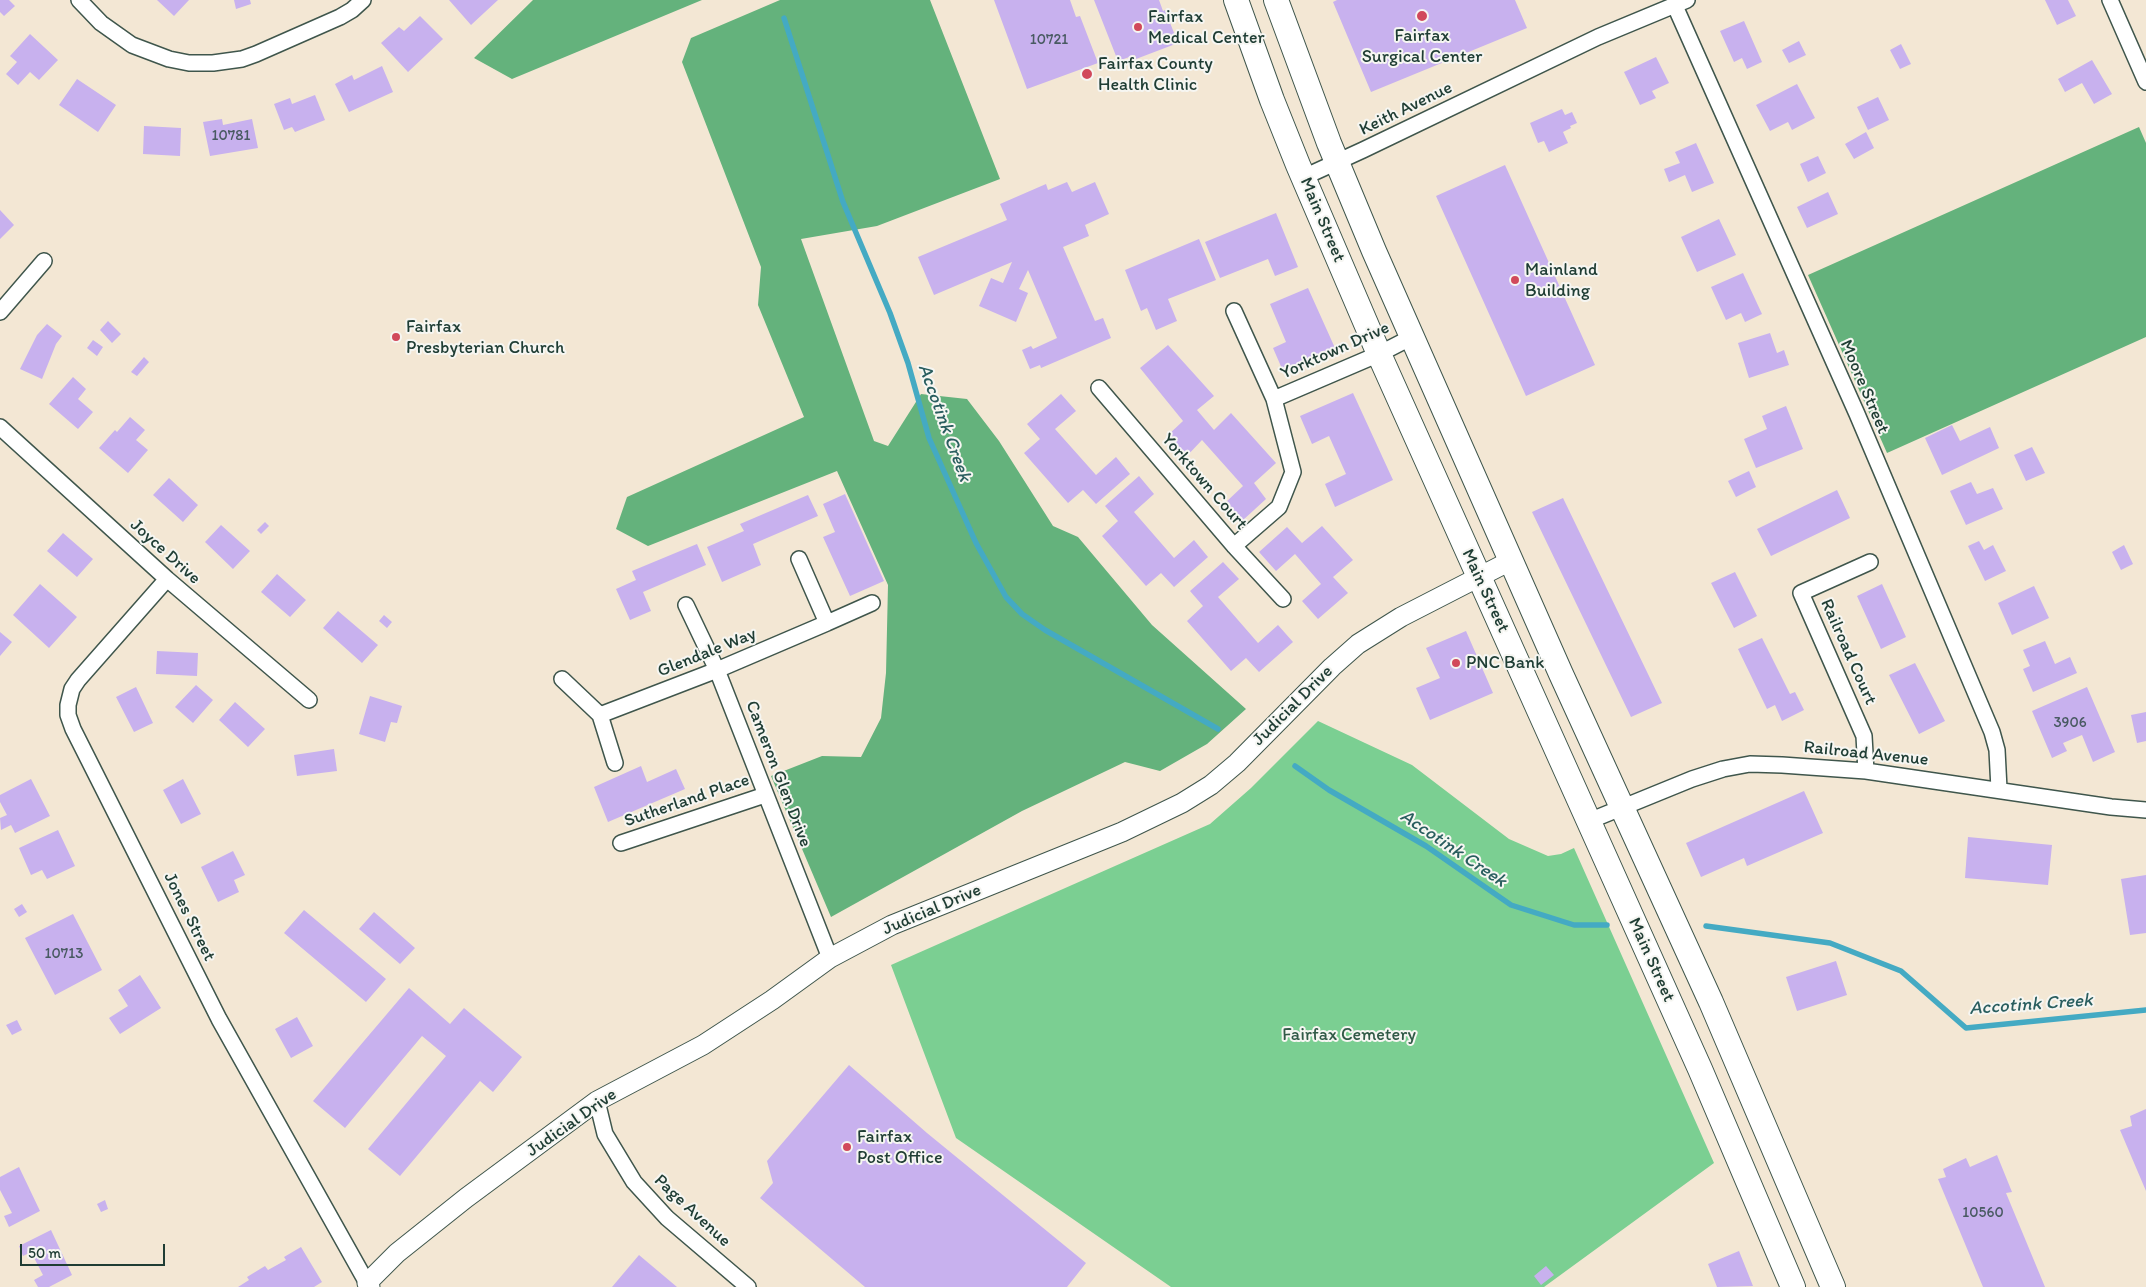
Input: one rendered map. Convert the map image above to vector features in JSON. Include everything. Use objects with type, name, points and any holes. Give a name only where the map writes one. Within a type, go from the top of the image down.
[{"type":"main road","name":"Main Street","points":[[1236,0],[1272,100],[1380,354],[1478,577],[1700,1069],[1793,1287]]},
{"type":"main road","name":"Main Street","points":[[1276,0],[1337,162],[1412,337],[1711,1002],[1833,1287]]},
{"type":"street","points":[[79,0],[116,34],[149,53],[189,63],[213,63],[242,59],[256,54],[352,10],[362,0]]},
{"type":"street","points":[[2110,0],[2146,82]]},
{"type":"street","name":"Keith Avenue","points":[[1304,177],[1598,36],[1681,3]]},
{"type":"street","name":"Moore Street","points":[[1681,3],[1992,732],[1997,750],[1999,789]]},
{"type":"street","points":[[0,312],[44,261]]},
{"type":"street","name":"Yorktown Drive","points":[[1234,311],[1274,399],[1293,472],[1279,506],[1234,546]]},
{"type":"street","name":"Yorktown Drive","points":[[1274,399],[1380,354],[1412,337]]},
{"type":"street","name":"Yorktown Court","points":[[1099,388],[1234,546],[1283,599]]},
{"type":"street","name":"Joyce Drive","points":[[0,428],[167,580],[309,700]]},
{"type":"street","points":[[799,559],[828,623]]},
{"type":"street","name":"Judicial Drive","points":[[369,1285],[397,1253],[443,1216],[597,1101],[703,1045],[762,1007],[830,958],[892,925],[1122,832],[1182,803],[1210,785],[1237,763],[1327,672],[1358,644],[1401,617],[1512,560]]},
{"type":"street","name":"Railroad Court","points":[[1866,771],[1864,736],[1801,593],[1870,562]]},
{"type":"street","name":"Jones Street","points":[[167,580],[78,680],[72,689],[68,704],[68,715],[73,729],[219,1019],[369,1285]]},
{"type":"street","name":"Glendale Way","points":[[600,715],[717,670],[872,603]]},
{"type":"street","name":"Cameron Glen Drive","points":[[686,606],[717,670],[830,958]]},
{"type":"street","points":[[562,679],[600,715],[616,762]]},
{"type":"street","name":"Railroad Avenue","points":[[1589,821],[1692,779],[1723,769],[1750,764],[1866,771],[1999,789],[2111,807],[2146,810]]},
{"type":"street","name":"Sutherland Place","points":[[621,844],[765,795]]},
{"type":"street","name":"Page Avenue","points":[[597,1101],[605,1134],[634,1182],[668,1218],[748,1287]]},
{"type":"green space","points":[[533,0],[702,0],[512,79],[474,58]]},
{"type":"green space","points":[[780,0],[930,0],[1000,179],[877,226],[801,239],[874,441],[888,446],[921,394],[967,399],[999,441],[1053,526],[1078,537],[1152,625],[1246,709],[1207,744],[1160,771],[1125,762],[1022,811],[831,917],[771,776],[822,756],[861,757],[881,718],[886,673],[888,585],[837,471],[648,546],[616,529],[627,497],[804,417],[758,305],[761,267],[682,62],[691,38]]},
{"type":"green space","points":[[2139,127],[2146,143],[2146,337],[1887,453],[1808,275]]},
{"type":"green space","name":"Fairfax Cemetery","points":[[1318,721],[1412,765],[1509,839],[1548,856],[1561,854],[1574,848],[1714,1163],[1544,1287],[1171,1287],[956,1138],[891,965],[1210,824],[1251,788]]},
{"type":"building","points":[[0,0],[9,0],[15,6],[4,16],[0,12]]},
{"type":"building","points":[[157,0],[189,0],[174,16]]},
{"type":"building","points":[[234,0],[250,0],[251,4],[236,9]]},
{"type":"building","points":[[449,0],[498,0],[471,25]]},
{"type":"building","points":[[994,0],[1070,0],[1076,17],[1080,16],[1098,63],[1027,89]]},
{"type":"building","name":"Fairfax Medical Center","points":[[1094,0],[1159,0],[1178,43],[1136,59],[1135,55],[1118,61]]},
{"type":"building","points":[[1337,0],[1515,0],[1527,28],[1371,92],[1333,2]]},
{"type":"building","points":[[2045,0],[2068,0],[2076,16],[2057,25]]},
{"type":"building","points":[[420,16],[443,39],[408,72],[381,43],[399,27],[404,31]]},
{"type":"building","points":[[1744,21],[1762,62],[1747,69],[1742,58],[1734,62],[1720,31]]},
{"type":"building","points":[[30,34],[58,60],[39,80],[30,72],[18,85],[6,74],[17,62],[10,56]]},
{"type":"building","points":[[1799,41],[1806,55],[1789,63],[1782,50]]},
{"type":"building","points":[[1901,44],[1911,64],[1900,69],[1890,50]]},
{"type":"building","points":[[1656,57],[1669,83],[1652,91],[1656,98],[1640,105],[1624,72]]},
{"type":"building","points":[[2092,60],[2112,94],[2094,104],[2082,83],[2065,92],[2058,79]]},
{"type":"building","points":[[382,66],[393,92],[349,112],[335,84],[352,75],[354,80]]},
{"type":"building","points":[[77,79],[116,105],[98,132],[59,105]]},
{"type":"building","points":[[1797,84],[1815,118],[1792,130],[1788,122],[1770,131],[1756,105]]},
{"type":"building","points":[[315,95],[325,120],[295,132],[292,127],[284,130],[274,104],[290,98],[292,104]]},
{"type":"building","points":[[1878,97],[1889,120],[1868,130],[1857,107]]},
{"type":"building","points":[[1562,109],[1565,115],[1572,112],[1577,123],[1563,132],[1568,143],[1549,152],[1544,141],[1538,143],[1530,123]]},
{"type":"building","points":[[222,119],[223,125],[252,119],[258,148],[210,156],[203,122]]},
{"type":"building","points":[[144,126],[181,128],[180,156],[143,154]]},
{"type":"building","points":[[1866,132],[1874,148],[1854,159],[1845,144]]},
{"type":"building","points":[[1696,143],[1714,183],[1692,192],[1685,175],[1669,182],[1664,169],[1680,163],[1675,152]]},
{"type":"building","points":[[1818,156],[1826,173],[1808,182],[1800,164]]},
{"type":"building","name":"Mainland Building","points":[[1505,165],[1595,365],[1526,396],[1436,196]]},
{"type":"building","points":[[1067,182],[1072,192],[1095,182],[1109,214],[1085,225],[1089,236],[1063,247],[1095,321],[1103,318],[1111,338],[1041,368],[1040,365],[1030,369],[1022,350],[1031,346],[1033,349],[1057,338],[1028,270],[1019,289],[1028,293],[1016,322],[979,306],[991,278],[1003,283],[1012,262],[934,295],[918,257],[1007,220],[1000,204],[1046,184],[1048,190]]},
{"type":"building","points":[[1828,192],[1838,214],[1807,228],[1797,207]]},
{"type":"building","points":[[0,210],[14,225],[0,239]]},
{"type":"building","points":[[1276,213],[1298,267],[1275,276],[1268,259],[1220,278],[1205,242]]},
{"type":"building","points":[[1719,219],[1736,255],[1697,272],[1681,237]]},
{"type":"building","points":[[1199,239],[1216,280],[1168,299],[1177,321],[1156,330],[1147,308],[1141,311],[1125,270]]},
{"type":"building","points":[[1743,273],[1762,314],[1745,322],[1741,313],[1726,320],[1711,287]]},
{"type":"building","points":[[1308,288],[1335,348],[1283,371],[1273,348],[1286,342],[1270,304]]},
{"type":"building","points":[[108,321],[121,334],[112,343],[100,330]]},
{"type":"building","points":[[47,324],[62,336],[56,344],[42,379],[20,369],[37,335]]},
{"type":"building","points":[[1770,333],[1777,353],[1784,350],[1789,365],[1749,378],[1738,343]]},
{"type":"building","points":[[93,340],[103,347],[97,356],[87,348]]},
{"type":"building","points":[[1168,345],[1214,396],[1197,410],[1214,430],[1231,413],[1276,463],[1254,483],[1266,499],[1242,521],[1225,503],[1243,486],[1202,440],[1185,458],[1167,436],[1183,421],[1140,368]]},
{"type":"building","points":[[144,357],[149,362],[137,376],[131,372]]},
{"type":"building","points":[[73,377],[86,389],[78,399],[93,412],[78,429],[49,404]]},
{"type":"building","points":[[1353,393],[1393,480],[1335,507],[1325,484],[1346,474],[1329,436],[1312,444],[1300,416]]},
{"type":"building","points":[[1061,394],[1076,411],[1055,429],[1096,475],[1116,457],[1130,474],[1096,504],[1083,490],[1068,503],[1024,453],[1040,439],[1027,424]]},
{"type":"building","points":[[1786,406],[1803,449],[1756,468],[1744,439],[1767,429],[1762,416]]},
{"type":"building","points":[[130,417],[145,430],[136,440],[148,450],[128,473],[99,448]]},
{"type":"building","points":[[1952,425],[1960,441],[1990,427],[1999,448],[1942,475],[1925,438]]},
{"type":"building","points":[[2032,447],[2045,473],[2026,481],[2014,455]]},
{"type":"building","points":[[1749,471],[1756,487],[1736,497],[1728,481]]},
{"type":"building","points":[[1139,476],[1154,494],[1134,512],[1174,558],[1194,540],[1208,557],[1174,587],[1161,573],[1146,586],[1102,536],[1118,521],[1105,506]]},
{"type":"building","points":[[169,478],[198,505],[183,522],[153,495]]},
{"type":"building","points":[[1971,482],[1977,494],[1993,488],[2003,509],[1966,525],[1950,491]]},
{"type":"building","points":[[1837,490],[1850,518],[1771,556],[1757,529]]},
{"type":"building","points":[[845,494],[884,581],[850,596],[823,537],[835,532],[823,504]]},
{"type":"building","points":[[808,495],[818,516],[753,544],[761,565],[722,582],[707,547],[744,531],[740,524]]},
{"type":"building","points":[[1563,498],[1662,703],[1631,717],[1532,512]]},
{"type":"building","points":[[265,522],[269,526],[261,534],[257,530]]},
{"type":"building","points":[[221,525],[250,551],[233,569],[205,542]]},
{"type":"building","points":[[1322,526],[1353,560],[1333,577],[1348,593],[1318,619],[1302,601],[1321,584],[1295,554],[1276,571],[1259,552],[1287,527],[1302,543]]},
{"type":"building","points":[[63,533],[93,559],[77,577],[47,551]]},
{"type":"building","points":[[1979,541],[1984,550],[1993,545],[2006,571],[1985,581],[1968,546]]},
{"type":"building","points":[[697,544],[706,565],[643,592],[651,611],[630,620],[616,589],[636,580],[632,571]]},
{"type":"building","points":[[2124,545],[2133,564],[2121,570],[2112,552]]},
{"type":"building","points":[[1223,562],[1239,579],[1218,597],[1258,643],[1278,625],[1293,642],[1259,672],[1246,658],[1231,671],[1187,621],[1203,606],[1190,591]]},
{"type":"building","points":[[1735,572],[1757,616],[1734,628],[1711,583]]},
{"type":"building","points":[[277,574],[306,600],[290,617],[261,592]]},
{"type":"building","points":[[40,584],[77,617],[49,648],[13,615]]},
{"type":"building","points":[[1882,584],[1906,637],[1881,649],[1857,596]]},
{"type":"building","points":[[2034,586],[2049,618],[2012,635],[1998,603]]},
{"type":"building","points":[[338,611],[378,645],[362,663],[323,628]]},
{"type":"building","points":[[384,615],[392,622],[387,628],[379,621]]},
{"type":"building","name":"PNC Bank","points":[[1466,631],[1493,693],[1430,720],[1416,688],[1440,678],[1426,648]]},
{"type":"building","points":[[0,632],[12,642],[0,656]]},
{"type":"building","points":[[1762,638],[1790,694],[1795,692],[1804,710],[1782,721],[1775,705],[1767,709],[1738,649]]},
{"type":"building","points":[[2045,641],[2055,664],[2070,657],[2077,673],[2033,692],[2023,669],[2030,666],[2023,650]]},
{"type":"building","points":[[157,651],[198,653],[197,676],[156,674]]},
{"type":"building","points":[[1915,663],[1945,721],[1919,734],[1889,675]]},
{"type":"building","points":[[196,685],[213,700],[193,723],[175,707]]},
{"type":"building","points":[[136,687],[153,723],[134,732],[116,697]]},
{"type":"building","points":[[2087,687],[2115,752],[2093,762],[2082,735],[2063,743],[2067,751],[2052,758],[2032,711]]},
{"type":"building","points":[[370,696],[402,706],[397,723],[391,722],[385,742],[359,734]]},
{"type":"building","points":[[235,702],[265,729],[248,747],[219,720]]},
{"type":"building","points":[[2146,712],[2146,741],[2137,743],[2131,715]]},
{"type":"building","points":[[334,749],[337,771],[297,776],[294,755]]},
{"type":"building","points":[[641,766],[647,782],[676,769],[685,789],[608,822],[594,787]]},
{"type":"building","points":[[31,779],[50,816],[15,833],[11,825],[1,830],[0,818],[7,815],[0,802],[0,795]]},
{"type":"building","points":[[183,779],[201,814],[181,824],[163,790]]},
{"type":"building","points":[[1804,791],[1823,833],[1747,866],[1744,858],[1701,877],[1686,843]]},
{"type":"building","points":[[58,830],[75,866],[47,879],[42,870],[31,875],[19,848]]},
{"type":"building","points":[[1968,837],[2052,845],[2048,885],[1965,878]]},
{"type":"building","points":[[233,851],[245,875],[234,880],[239,892],[218,902],[201,867]]},
{"type":"building","points":[[2146,875],[2146,933],[2130,935],[2121,879]]},
{"type":"building","points":[[22,904],[27,912],[19,917],[14,909]]},
{"type":"building","points":[[304,910],[386,979],[366,1002],[284,933]]},
{"type":"building","points":[[374,912],[415,948],[400,964],[359,929]]},
{"type":"building","points":[[73,914],[102,970],[55,995],[25,938]]},
{"type":"building","points":[[1836,961],[1847,995],[1797,1011],[1786,977]]},
{"type":"building","points":[[140,975],[161,1008],[120,1034],[109,1018],[128,1006],[118,990]]},
{"type":"building","points":[[409,988],[450,1024],[464,1008],[522,1057],[493,1092],[480,1081],[400,1176],[368,1149],[446,1056],[422,1036],[345,1128],[313,1101]]},
{"type":"building","points":[[297,1017],[313,1046],[291,1058],[275,1029]]},
{"type":"building","points":[[17,1020],[22,1030],[12,1035],[6,1025]]},
{"type":"building","points":[[849,1065],[927,1133],[1086,1263],[1067,1287],[865,1287],[760,1198],[773,1183],[767,1161]]},
{"type":"building","points":[[2146,1109],[2146,1191],[2120,1130],[2132,1126],[2130,1116]]},
{"type":"building","points":[[1997,1155],[2012,1192],[2006,1193],[2045,1287],[1983,1287],[1938,1179],[1946,1177],[1943,1169],[1966,1158],[1970,1167]]},
{"type":"building","points":[[19,1167],[40,1211],[9,1227],[4,1216],[12,1213],[0,1190],[0,1177]]},
{"type":"building","points":[[105,1200],[108,1209],[101,1212],[97,1204]]},
{"type":"building","points":[[51,1230],[72,1275],[49,1287],[38,1287],[34,1280],[43,1275],[31,1252],[23,1256],[19,1246]]},
{"type":"building","points":[[301,1247],[322,1282],[314,1287],[238,1287],[249,1280],[247,1277],[265,1266],[268,1270],[286,1260],[284,1257]]},
{"type":"building","points":[[1739,1251],[1753,1286],[1717,1287],[1708,1264]]},
{"type":"building","points":[[639,1255],[677,1287],[612,1287]]},
{"type":"building","points":[[1546,1266],[1554,1275],[1541,1285],[1534,1276]]},
{"type":"waterway","name":"Accotink Creek","points":[[784,18],[843,202],[890,313],[908,363],[929,438],[976,543],[1006,597],[1022,614],[1045,630],[1218,729]]},
{"type":"waterway","name":"Accotink Creek","points":[[1295,766],[1329,790],[1426,846],[1511,905],[1574,925],[1607,925]]},
{"type":"waterway","name":"Accotink Creek","points":[[1706,926],[1830,943],[1901,971],[1966,1028],[2146,1010]]},
{"type":"place","name":"Fairfax Surgical Center","points":[[1422,16]]},
{"type":"place","name":"Fairfax Medical Center","points":[[1138,27]]},
{"type":"place","name":"Fairfax County Health Clinic","points":[[1087,74]]},
{"type":"place","name":"Mainland Building","points":[[1515,280]]},
{"type":"place","name":"Fairfax Presbyterian Church","points":[[396,337]]},
{"type":"place","name":"PNC Bank","points":[[1456,663]]},
{"type":"place","name":"Fairfax Post Office","points":[[847,1147]]}]
